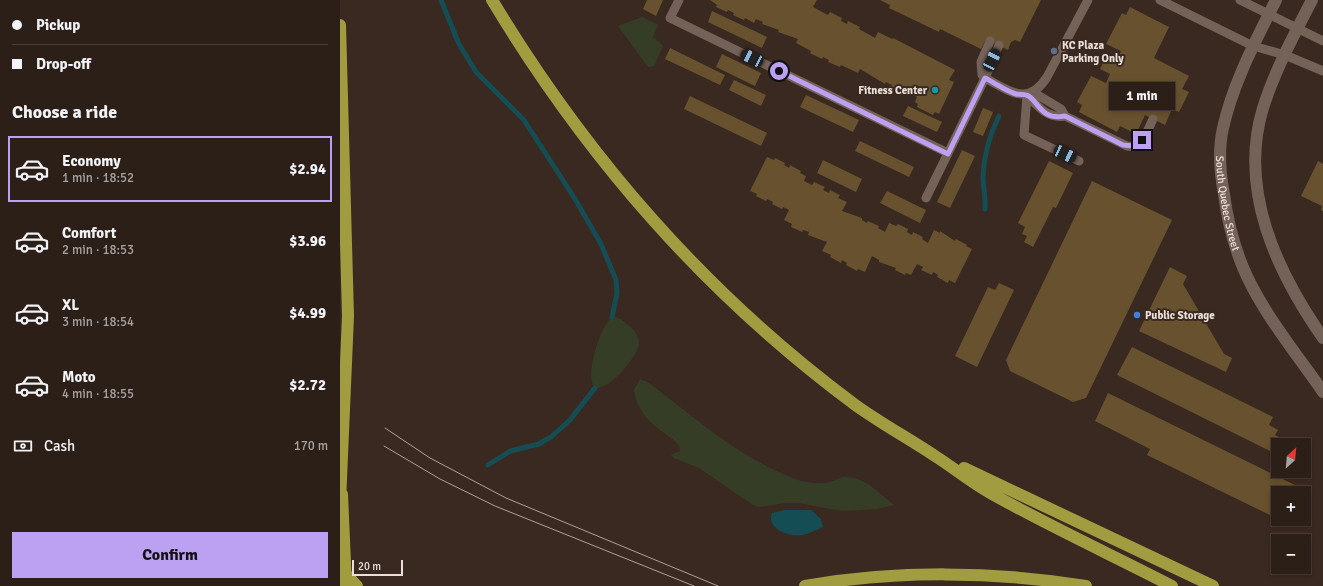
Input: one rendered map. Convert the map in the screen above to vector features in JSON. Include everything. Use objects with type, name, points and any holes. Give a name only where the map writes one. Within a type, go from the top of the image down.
[{"type":"highway","points":[[492,0],[519,45],[552,95],[649,217],[696,268],[745,315],[855,405],[990,493],[1172,586]]},
{"type":"highway","points":[[340,25],[348,316],[341,497],[346,586]]},
{"type":"highway","points":[[935,456],[997,483],[1213,586]]},
{"type":"highway","points":[[340,567],[357,586]]},
{"type":"highway","points":[[805,586],[868,578],[959,576],[1054,581],[1086,586]]},
{"type":"street","name":"South Quebec Street","points":[[1276,0],[1253,46],[1233,92],[1221,136],[1221,180],[1227,216],[1238,256],[1249,280],[1278,327],[1323,392]]},
{"type":"street","points":[[1312,0],[1285,55],[1261,117],[1256,144],[1257,185],[1266,227],[1278,263],[1295,295],[1323,338]]},
{"type":"lane","points":[[679,0],[670,18],[948,154]]},
{"type":"lane","points":[[1079,161],[1024,135],[1030,94],[1039,88],[1047,77],[1088,0]]},
{"type":"lane","points":[[1160,0],[1253,46],[1285,55],[1323,71]]},
{"type":"lane","points":[[1240,0],[1323,41]]},
{"type":"lane","points":[[990,41],[981,66],[981,72],[985,78],[1012,92],[1030,94],[1061,109],[1065,116],[1123,145],[1131,147],[1137,145],[1142,140],[1153,119]]},
{"type":"lane","points":[[926,198],[985,78],[999,45]]},
{"type":"green space","points":[[642,17],[658,25],[653,37],[663,46],[654,66],[648,67],[618,26]]},
{"type":"green space","points":[[612,317],[621,319],[632,329],[637,335],[639,343],[634,356],[622,372],[608,384],[595,388],[592,382],[591,374],[592,363],[598,341],[607,322]]},
{"type":"green space","points":[[640,379],[649,383],[733,446],[769,467],[793,478],[809,482],[825,483],[844,477],[859,480],[871,486],[894,505],[877,509],[842,511],[798,503],[786,503],[759,507],[753,505],[699,468],[674,458],[671,455],[680,451],[680,447],[674,440],[657,428],[647,418],[636,400],[634,390]]},
{"type":"water","points":[[785,510],[811,510],[821,519],[823,527],[802,535],[791,535],[780,531],[775,528],[772,523],[772,513]]},
{"type":"building","points":[[647,0],[663,0],[656,16],[643,9]]},
{"type":"building","points":[[710,0],[817,0],[813,7],[828,15],[830,12],[842,18],[841,21],[847,24],[848,21],[860,27],[859,29],[875,38],[878,32],[892,39],[893,38],[955,70],[949,80],[954,82],[939,114],[935,112],[933,115],[917,107],[918,104],[915,102],[917,97],[891,87],[892,85],[886,82],[885,84],[860,69],[858,73],[841,65],[840,67],[828,62],[829,60],[823,57],[822,59],[810,53],[811,51],[796,43],[798,39],[778,32],[779,30],[762,24],[763,22],[756,19],[754,23],[745,18],[744,20],[733,15],[734,13],[728,10],[727,12],[716,7],[717,5]]},
{"type":"building","points":[[880,0],[1041,0],[1020,42],[1015,40],[1011,42],[1008,50],[986,39],[981,49],[940,29],[939,32],[889,8],[890,5]]},
{"type":"building","points":[[1130,7],[1169,27],[1154,58],[1189,76],[1182,89],[1189,92],[1179,112],[1172,109],[1165,125],[1145,115],[1136,134],[1120,126],[1117,132],[1079,112],[1082,105],[1077,102],[1091,76],[1106,83],[1110,74],[1100,69],[1107,55],[1117,60],[1121,51],[1106,44],[1122,13],[1126,15]]},
{"type":"building","points":[[712,11],[767,37],[762,48],[708,22]]},
{"type":"building","points":[[670,48],[725,75],[720,85],[665,59]]},
{"type":"building","points":[[722,54],[761,73],[755,86],[716,67]]},
{"type":"building","points":[[734,80],[766,95],[761,106],[729,90]]},
{"type":"building","points":[[806,95],[859,120],[853,132],[800,107]]},
{"type":"building","points":[[690,96],[767,133],[761,146],[684,109]]},
{"type":"building","points":[[908,106],[942,122],[937,132],[903,116]]},
{"type":"building","points":[[983,108],[993,112],[983,136],[973,132]]},
{"type":"building","points":[[860,141],[914,167],[909,177],[855,151]]},
{"type":"building","points":[[962,150],[975,156],[950,208],[937,202]]},
{"type":"building","points":[[767,157],[774,160],[775,158],[785,163],[784,165],[789,168],[790,165],[801,171],[800,173],[806,176],[804,181],[812,185],[814,182],[825,187],[823,190],[829,193],[830,190],[840,195],[838,198],[847,202],[842,211],[862,218],[862,220],[867,223],[868,221],[879,226],[878,228],[885,232],[889,223],[896,226],[898,224],[908,229],[907,232],[912,235],[913,232],[923,237],[922,239],[928,243],[934,230],[940,233],[940,231],[955,241],[956,239],[967,245],[966,246],[972,249],[955,283],[949,280],[948,283],[937,277],[938,275],[933,272],[932,275],[921,270],[923,267],[917,264],[911,275],[906,273],[905,275],[895,270],[896,268],[879,262],[879,260],[872,256],[865,272],[858,269],[857,271],[846,265],[847,263],[842,260],[841,263],[830,257],[831,255],[822,251],[827,242],[808,235],[809,232],[803,230],[802,232],[791,227],[792,224],[784,220],[789,210],[783,207],[782,209],[772,204],[773,202],[767,199],[766,201],[750,191]]},
{"type":"building","points":[[823,160],[862,179],[856,192],[817,173]]},
{"type":"building","points":[[1049,161],[1073,173],[1056,208],[1053,207],[1033,247],[1024,242],[1027,236],[1022,234],[1025,227],[1018,223]]},
{"type":"building","points":[[1318,161],[1323,164],[1323,211],[1321,210],[1322,206],[1301,196]]},
{"type":"building","points":[[1092,181],[1172,220],[1086,398],[1073,402],[1010,371],[1006,360]]},
{"type":"building","points":[[887,191],[926,210],[920,223],[880,203]]},
{"type":"building","points":[[1170,267],[1187,276],[1183,284],[1224,354],[1232,358],[1226,372],[1139,331]]},
{"type":"building","points":[[999,283],[1014,290],[977,367],[955,356],[988,287],[995,290]]},
{"type":"building","points":[[1132,347],[1273,417],[1269,425],[1278,430],[1275,435],[1281,438],[1271,438],[1271,452],[1117,375]]},
{"type":"building","points":[[1108,393],[1271,473],[1271,478],[1281,478],[1297,486],[1271,486],[1271,516],[1147,455],[1150,449],[1095,421]]},
{"type":"waterway","points":[[441,0],[459,44],[476,72],[524,120],[575,199],[601,244],[616,280],[617,293],[612,317]]},
{"type":"waterway","points":[[985,209],[983,176],[986,153],[992,131],[999,116]]},
{"type":"waterway","points":[[488,465],[510,451],[539,444],[551,437],[570,420],[595,388]]},
{"type":"tram line","points":[[385,428],[430,458],[506,498],[718,586]]},
{"type":"tram line","points":[[384,446],[440,479],[495,506],[694,586]]},
{"type":"place","name":"KC Plaza Parking Only","points":[[1054,51]]},
{"type":"place","name":"Fitness Center","points":[[935,90]]},
{"type":"place","name":"Public Storage","points":[[1137,315]]},
{"type":"route","points":[[779,71],[948,154],[985,78],[1012,92],[1027,95],[1043,112],[1047,114],[1056,117],[1065,116],[1123,145],[1131,147],[1137,145],[1142,140]]}]
